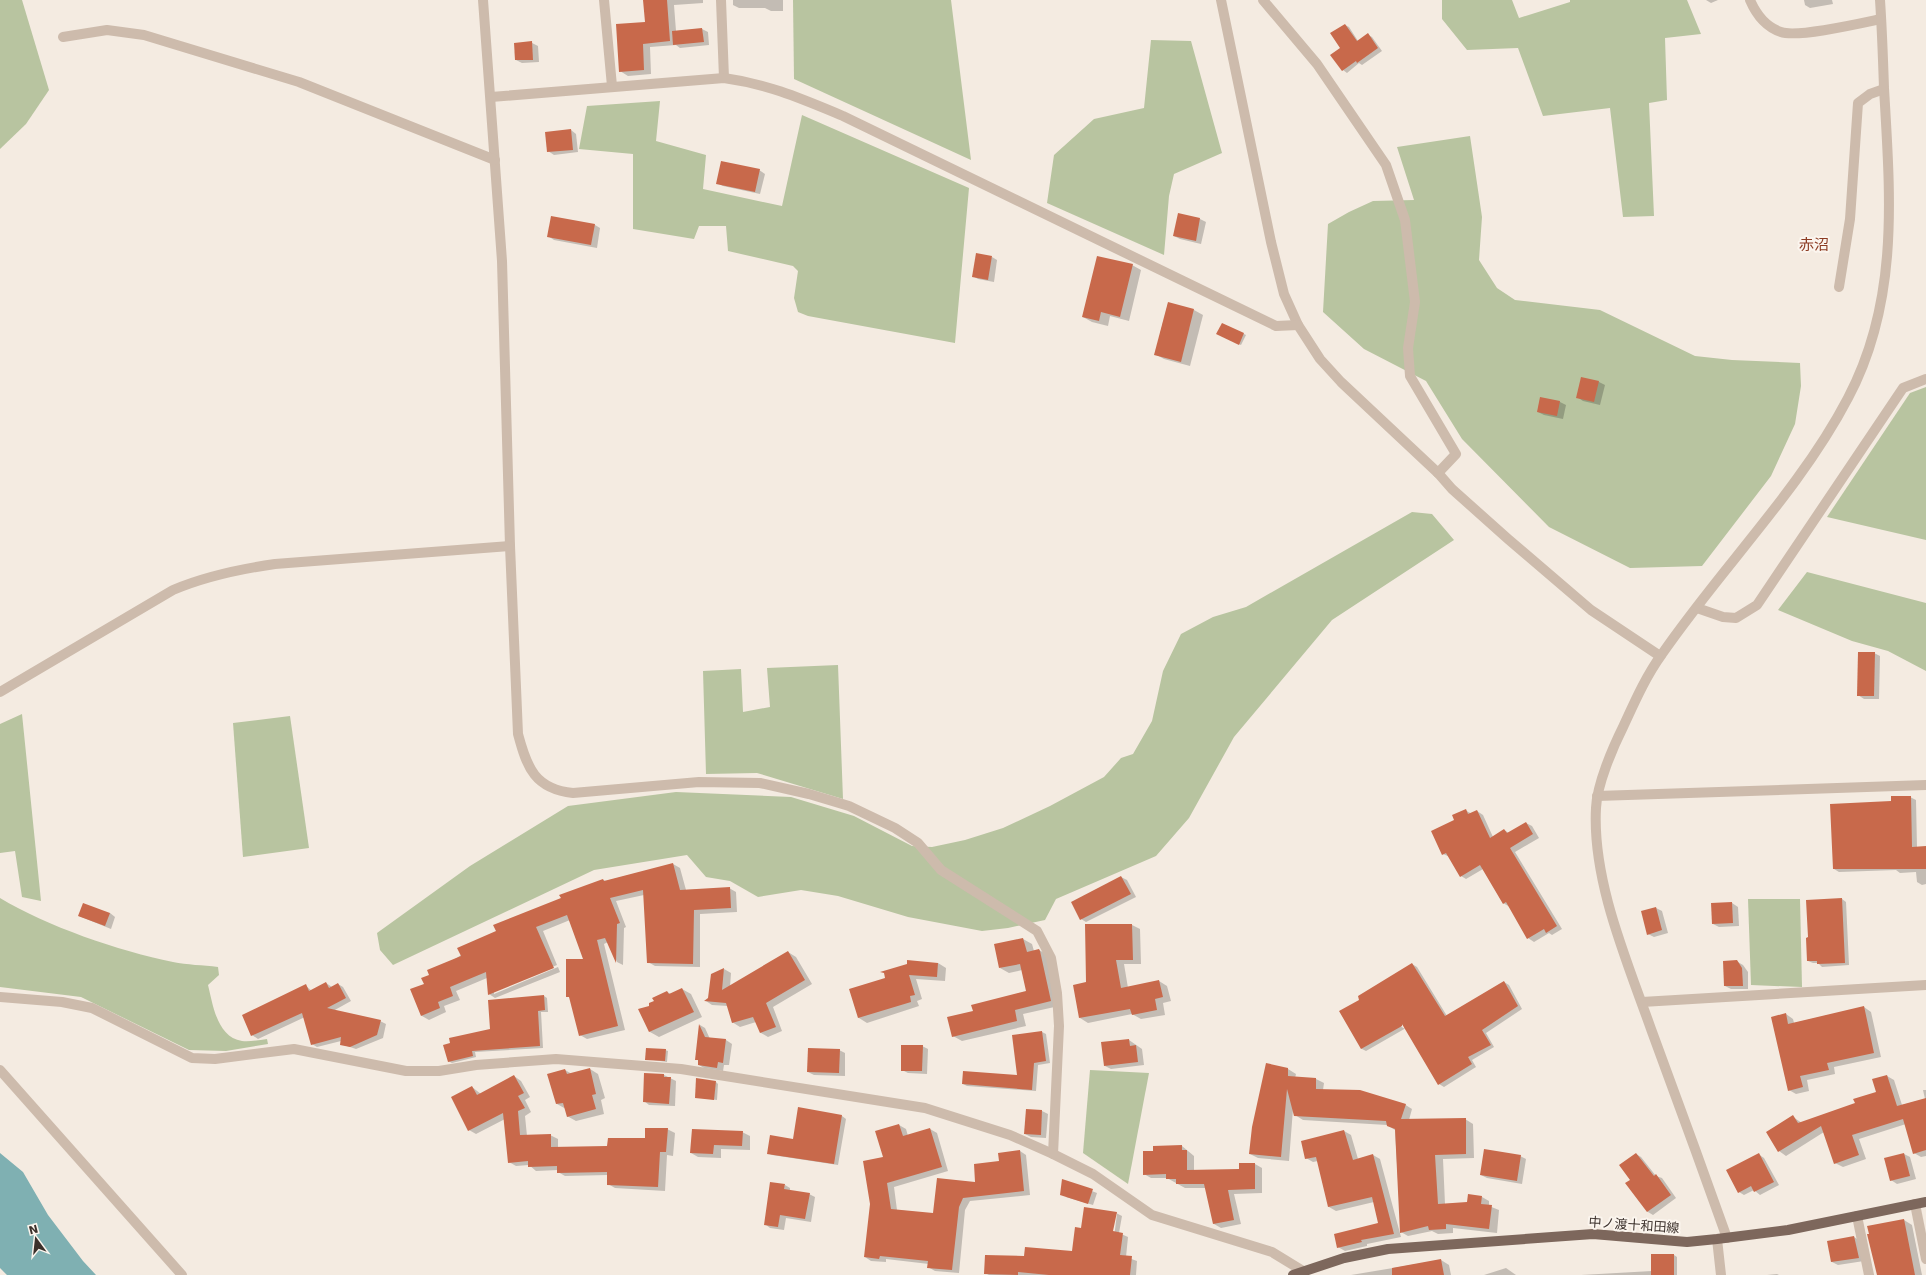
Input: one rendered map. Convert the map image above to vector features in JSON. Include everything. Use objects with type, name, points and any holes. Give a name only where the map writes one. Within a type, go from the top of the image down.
[{"type":"main road","name":"中ノ渡十和田線","points":[[1298,1273],[1388,1248],[1593,1234],[1687,1242],[1788,1230],[1926,1202]]},
{"type":"street","points":[[483,0],[491,97],[503,300],[510,546],[518,734],[524,758],[533,774],[547,786],[558,791],[573,793],[698,782],[760,783],[809,794],[849,806],[895,828],[918,843],[941,870],[1037,931],[1051,958],[1057,993],[1059,1026],[1053,1154]]},
{"type":"street","points":[[604,0],[612,86]]},
{"type":"street","points":[[721,0],[724,78]]},
{"type":"street","points":[[1221,0],[1271,242],[1284,294],[1298,325],[1320,359],[1340,382],[1438,473],[1452,489],[1491,524],[1591,610],[1660,656]]},
{"type":"street","points":[[1263,0],[1316,64],[1386,165],[1405,220],[1415,302],[1408,348],[1410,376],[1456,454],[1438,473]]},
{"type":"street","points":[[1750,0],[1755,11],[1767,24],[1782,33],[1830,29],[1882,19]]},
{"type":"street","points":[[1721,1275],[1722,1238],[1611,913],[1598,857],[1596,809],[1597,796],[1614,745],[1638,695],[1660,656],[1810,460],[1849,397],[1872,339],[1884,286],[1890,232],[1880,0]]},
{"type":"street","points":[[63,37],[107,30],[144,35],[299,82],[495,160]]},
{"type":"street","points":[[491,97],[724,78],[753,82],[787,93],[843,116],[1276,326],[1298,325]]},
{"type":"street","points":[[1839,287],[1850,219],[1858,103],[1870,94],[1884,89]]},
{"type":"street","points":[[1697,608],[1723,618],[1736,618],[1757,605],[1903,388],[1926,379]]},
{"type":"street","points":[[0,692],[173,590],[191,582],[239,569],[275,564],[510,546]]},
{"type":"street","points":[[1597,796],[1926,786]]},
{"type":"street","points":[[1642,1002],[1926,985]]},
{"type":"street","points":[[0,997],[62,1002],[92,1008],[192,1058],[215,1059],[294,1049],[406,1071],[439,1070],[476,1065],[556,1059],[681,1069],[925,1108],[1010,1135],[1053,1154],[1093,1174],[1152,1215],[1272,1252],[1298,1273]]},
{"type":"street","points":[[0,1070],[182,1275]]},
{"type":"street","points":[[1915,1204],[1926,1259]]},
{"type":"street","points":[[1856,1216],[1869,1275]]},
{"type":"green space","points":[[0,0],[22,0],[49,90],[26,124],[0,149]]},
{"type":"green space","points":[[793,0],[951,0],[971,160],[794,79]]},
{"type":"green space","points":[[1442,0],[1512,0],[1519,18],[1570,2],[1570,0],[1687,0],[1701,34],[1665,38],[1667,100],[1649,103],[1654,216],[1623,217],[1610,108],[1543,116],[1518,48],[1467,50],[1442,19]]},
{"type":"green space","points":[[1151,40],[1191,41],[1222,153],[1174,174],[1169,196],[1164,255],[1047,203],[1054,155],[1094,119],[1144,108]]},
{"type":"green space","points":[[660,101],[656,141],[706,155],[703,189],[782,206],[802,115],[969,188],[955,343],[808,316],[798,312],[794,298],[798,271],[793,266],[728,251],[726,226],[699,226],[694,239],[633,229],[633,154],[579,149],[587,106]]},
{"type":"green space","points":[[1470,136],[1482,217],[1479,260],[1497,288],[1515,300],[1600,310],[1695,356],[1732,360],[1800,363],[1801,386],[1795,424],[1771,476],[1702,566],[1630,568],[1549,527],[1462,439],[1426,381],[1364,349],[1323,312],[1328,224],[1373,201],[1414,200],[1397,147]]},
{"type":"green space","points":[[1926,387],[1926,540],[1827,517],[1910,393]]},
{"type":"green space","points":[[1412,512],[1432,514],[1454,540],[1332,620],[1234,737],[1189,818],[1156,856],[1056,899],[1045,920],[1008,928],[982,931],[908,917],[838,896],[801,890],[758,897],[730,881],[706,877],[687,855],[594,870],[393,965],[380,950],[377,933],[470,866],[568,806],[676,792],[791,797],[854,816],[912,846],[932,847],[965,840],[1003,828],[1050,806],[1104,777],[1121,758],[1133,754],[1152,721],[1163,671],[1181,634],[1213,617],[1246,607]]},
{"type":"green space","points":[[1807,572],[1926,603],[1926,671],[1888,651],[1852,641],[1778,610]]},
{"type":"green space","points":[[838,665],[843,799],[757,773],[706,774],[703,671],[741,669],[743,712],[770,707],[767,668]]},
{"type":"green space","points":[[22,714],[41,901],[22,897],[15,851],[0,853],[0,724]]},
{"type":"green space","points":[[290,716],[309,848],[243,857],[233,723]]},
{"type":"green space","points":[[0,898],[61,928],[107,944],[173,962],[218,967],[219,975],[208,985],[214,1010],[222,1027],[234,1038],[242,1041],[267,1039],[268,1044],[226,1051],[189,1050],[81,997],[0,987]]},
{"type":"green space","points":[[1748,899],[1800,899],[1802,987],[1751,985]]},
{"type":"green space","points":[[1090,1070],[1149,1073],[1128,1184],[1083,1153]]},
{"type":"water","points":[[0,1153],[23,1172],[48,1215],[83,1261],[96,1275],[7,1275],[0,1268]]},
{"type":"building","points":[[643,0],[667,0],[670,41],[643,44],[644,70],[619,72],[616,24],[645,22]]},
{"type":"building","points":[[1345,24],[1357,41],[1368,33],[1378,48],[1357,63],[1356,61],[1342,71],[1330,55],[1340,48],[1330,33]]},
{"type":"building","points":[[702,28],[704,42],[673,45],[672,31]]},
{"type":"building","points":[[532,41],[533,60],[515,60],[514,43]]},
{"type":"building","points":[[571,129],[573,150],[547,152],[545,132]]},
{"type":"building","points":[[721,161],[760,169],[755,192],[716,184]]},
{"type":"building","points":[[1178,213],[1200,218],[1196,241],[1173,236]]},
{"type":"building","points":[[551,216],[595,224],[591,245],[547,237]]},
{"type":"building","points":[[976,253],[992,256],[988,280],[972,277]]},
{"type":"building","points":[[1097,256],[1133,264],[1120,317],[1101,312],[1099,321],[1082,317]]},
{"type":"building","points":[[1168,302],[1194,309],[1181,362],[1154,355]]},
{"type":"building","points":[[1222,323],[1244,333],[1239,345],[1216,334]]},
{"type":"building","points":[[1581,377],[1599,381],[1594,402],[1576,398]]},
{"type":"building","points":[[1540,397],[1560,401],[1557,416],[1537,412]]},
{"type":"building","points":[[1858,652],[1875,652],[1874,696],[1857,696]]},
{"type":"building","points":[[1891,796],[1911,796],[1912,847],[1926,846],[1926,869],[1833,869],[1830,804],[1891,801]]},
{"type":"building","points":[[1466,809],[1468,814],[1477,810],[1490,838],[1504,829],[1507,833],[1526,822],[1533,834],[1510,848],[1557,926],[1546,933],[1544,929],[1527,939],[1506,902],[1503,904],[1480,865],[1460,877],[1446,853],[1442,855],[1431,831],[1454,820],[1452,815]]},
{"type":"building","points":[[673,863],[680,890],[730,887],[731,908],[694,910],[693,964],[647,963],[643,890],[610,898],[620,923],[617,924],[616,963],[605,938],[597,940],[618,1026],[579,1036],[569,997],[566,997],[566,959],[583,959],[567,915],[536,927],[554,968],[488,995],[486,972],[450,987],[453,996],[438,1002],[440,1008],[421,1016],[410,989],[424,984],[421,978],[429,975],[427,970],[461,956],[457,948],[496,931],[493,925],[561,898],[559,895],[603,879],[604,881]]},
{"type":"building","points":[[1121,876],[1131,894],[1080,920],[1071,902]]},
{"type":"building","points":[[1842,898],[1845,963],[1817,964],[1817,961],[1807,961],[1806,938],[1808,937],[1806,900]]},
{"type":"building","points":[[1732,902],[1733,923],[1712,924],[1711,903]]},
{"type":"building","points":[[83,903],[110,913],[105,926],[78,916]]},
{"type":"building","points":[[1656,907],[1662,930],[1647,935],[1641,911]]},
{"type":"building","points":[[1085,924],[1132,924],[1133,960],[1116,960],[1121,988],[1159,980],[1163,997],[1155,999],[1157,1010],[1132,1015],[1130,1009],[1079,1018],[1073,985],[1086,982]]},
{"type":"building","points":[[1023,938],[1027,952],[1039,949],[1040,951],[1051,1001],[1015,1010],[1017,1021],[952,1037],[947,1017],[973,1011],[971,1005],[1026,991],[1020,964],[999,968],[994,944]]},
{"type":"building","points":[[788,951],[805,980],[766,1003],[776,1027],[760,1033],[753,1017],[732,1023],[726,1003],[704,1001],[708,998],[711,974],[724,968],[722,990]]},
{"type":"building","points":[[907,960],[938,963],[937,977],[909,975],[915,995],[910,996],[911,1002],[858,1018],[849,989],[885,978],[884,973],[880,972],[907,964]]},
{"type":"building","points":[[1737,960],[1742,968],[1743,986],[1724,986],[1723,961]]},
{"type":"building","points":[[1412,963],[1445,1016],[1504,981],[1518,1006],[1482,1030],[1491,1045],[1468,1057],[1472,1064],[1438,1085],[1402,1024],[1402,1026],[1361,1049],[1339,1011],[1359,1000],[1358,996]]},
{"type":"building","points":[[326,982],[329,988],[338,983],[346,998],[327,1008],[381,1020],[377,1035],[350,1047],[340,1045],[341,1037],[311,1045],[302,1013],[251,1036],[242,1015],[306,984],[309,991]]},
{"type":"building","points":[[682,988],[694,1012],[649,1032],[638,1009],[649,1006],[649,1003],[654,1001],[652,998],[667,991],[669,994]]},
{"type":"building","points":[[544,995],[545,1010],[538,1011],[540,1046],[472,1051],[473,1056],[448,1062],[443,1045],[450,1043],[449,1038],[490,1029],[488,1000]]},
{"type":"building","points":[[1864,1006],[1874,1053],[1827,1063],[1829,1070],[1800,1076],[1803,1087],[1788,1091],[1771,1017],[1786,1013],[1788,1024]]},
{"type":"building","points":[[699,1024],[705,1037],[726,1039],[723,1063],[718,1062],[717,1068],[698,1065],[698,1060],[695,1060]]},
{"type":"building","points":[[1042,1031],[1046,1061],[1034,1063],[1032,1090],[962,1084],[963,1071],[1017,1075],[1012,1035]]},
{"type":"building","points":[[1129,1039],[1130,1046],[1136,1045],[1138,1062],[1104,1066],[1101,1042]]},
{"type":"building","points":[[901,1045],[923,1045],[922,1071],[901,1071]]},
{"type":"building","points":[[646,1048],[666,1049],[665,1061],[645,1060]]},
{"type":"building","points":[[808,1048],[840,1049],[839,1073],[807,1072]]},
{"type":"building","points":[[1266,1063],[1288,1068],[1288,1076],[1316,1078],[1316,1089],[1360,1090],[1406,1104],[1401,1119],[1466,1118],[1466,1154],[1435,1155],[1438,1204],[1467,1202],[1468,1194],[1482,1196],[1481,1204],[1492,1205],[1489,1229],[1446,1224],[1446,1229],[1429,1230],[1428,1226],[1400,1233],[1395,1129],[1387,1126],[1386,1121],[1294,1116],[1287,1089],[1281,1157],[1249,1154],[1252,1127]]},
{"type":"building","points":[[590,1068],[596,1094],[592,1095],[596,1109],[567,1117],[563,1103],[556,1104],[547,1074],[565,1069],[567,1074]]},
{"type":"building","points":[[644,1073],[664,1074],[664,1077],[671,1077],[669,1104],[643,1102]]},
{"type":"building","points":[[514,1075],[524,1093],[518,1096],[525,1108],[518,1111],[520,1135],[551,1134],[551,1147],[607,1146],[608,1138],[645,1138],[645,1128],[668,1128],[666,1152],[660,1152],[658,1187],[607,1185],[607,1172],[557,1173],[557,1166],[528,1167],[528,1161],[508,1163],[503,1113],[468,1131],[451,1097],[472,1086],[477,1095]]},
{"type":"building","points":[[1887,1075],[1897,1106],[1926,1098],[1926,1150],[1913,1154],[1903,1119],[1852,1135],[1859,1155],[1834,1164],[1821,1126],[1778,1152],[1766,1132],[1793,1115],[1798,1123],[1855,1103],[1853,1099],[1876,1092],[1872,1079]]},
{"type":"building","points":[[696,1078],[716,1081],[714,1100],[695,1098]]},
{"type":"building","points":[[798,1107],[842,1115],[834,1164],[767,1154],[770,1135],[793,1139]]},
{"type":"building","points":[[1026,1109],[1042,1110],[1041,1135],[1024,1134]]},
{"type":"building","points":[[899,1124],[903,1136],[930,1128],[942,1167],[887,1183],[891,1209],[933,1213],[937,1178],[975,1182],[974,1164],[999,1161],[998,1153],[1020,1150],[1024,1191],[963,1198],[959,1207],[952,1270],[927,1268],[928,1261],[880,1256],[879,1259],[864,1257],[870,1204],[863,1161],[883,1157],[875,1131]]},
{"type":"building","points":[[692,1129],[743,1131],[742,1146],[714,1145],[713,1154],[690,1153]]},
{"type":"building","points":[[1344,1130],[1353,1160],[1373,1154],[1394,1234],[1361,1240],[1362,1242],[1337,1248],[1334,1234],[1378,1223],[1372,1197],[1328,1207],[1316,1157],[1305,1159],[1301,1141]]},
{"type":"building","points":[[1182,1145],[1182,1150],[1187,1150],[1187,1170],[1239,1169],[1239,1163],[1255,1163],[1255,1189],[1228,1190],[1234,1220],[1213,1224],[1204,1184],[1176,1184],[1176,1179],[1166,1179],[1166,1174],[1143,1175],[1143,1151],[1153,1151],[1153,1146]]},
{"type":"building","points":[[1484,1149],[1521,1155],[1517,1181],[1480,1175]]},
{"type":"building","points":[[1636,1153],[1654,1176],[1656,1174],[1671,1195],[1647,1212],[1625,1183],[1630,1180],[1619,1165]]},
{"type":"building","points":[[1759,1153],[1774,1182],[1754,1192],[1751,1186],[1738,1193],[1726,1170]]},
{"type":"building","points":[[1904,1153],[1910,1176],[1890,1181],[1884,1158]]},
{"type":"building","points":[[1062,1179],[1093,1189],[1088,1204],[1060,1195]]},
{"type":"building","points":[[770,1182],[785,1184],[784,1189],[810,1193],[805,1219],[780,1215],[778,1227],[764,1225]]},
{"type":"building","points":[[1084,1207],[1117,1212],[1113,1231],[1123,1233],[1120,1255],[1132,1256],[1130,1275],[1049,1275],[1018,1272],[1018,1275],[984,1274],[985,1255],[1024,1256],[1025,1247],[1072,1251],[1075,1227],[1081,1228]]},
{"type":"building","points":[[1904,1219],[1915,1275],[1877,1275],[1867,1234],[1869,1234],[1867,1226]]},
{"type":"building","points":[[1854,1236],[1859,1258],[1831,1262],[1827,1241]]},
{"type":"building","points":[[1651,1254],[1674,1254],[1674,1275],[1651,1275]]},
{"type":"building","points":[[1441,1259],[1444,1275],[1392,1275],[1392,1268]]},
{"type":"district","name":"赤沼","points":[[1814,245]]}]
